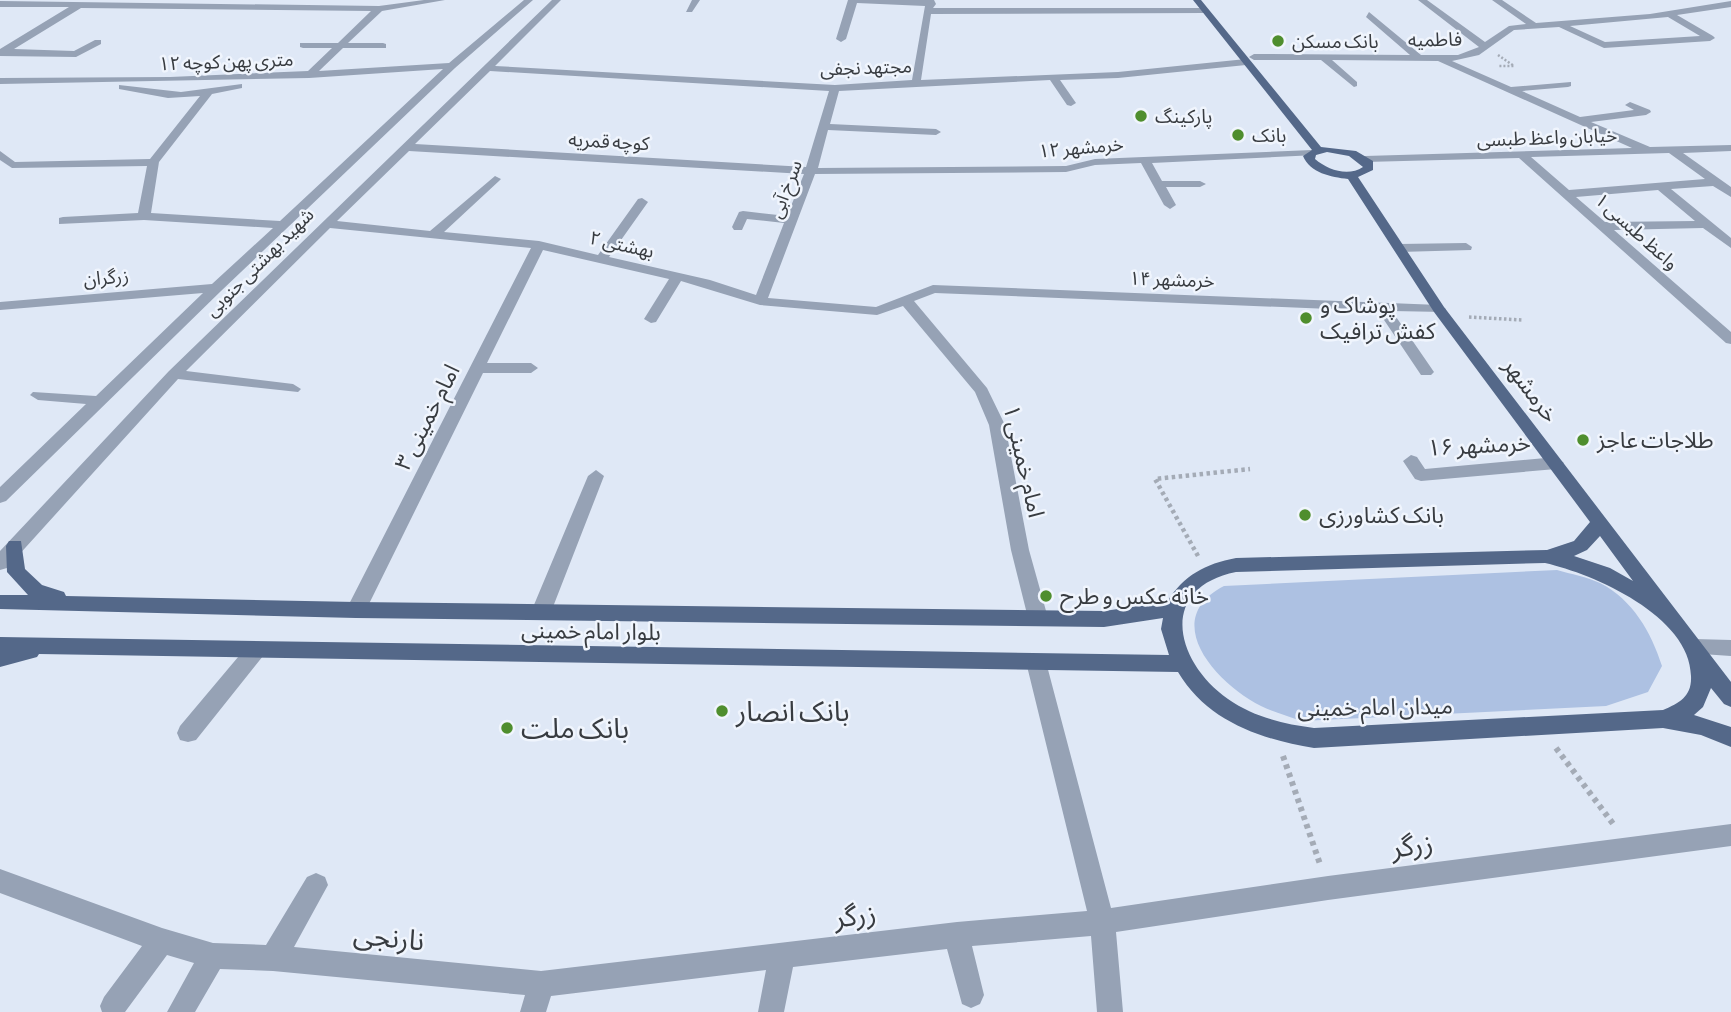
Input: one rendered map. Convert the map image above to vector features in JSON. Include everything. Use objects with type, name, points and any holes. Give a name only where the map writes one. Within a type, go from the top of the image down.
[{"type":"main road","points":[[1197,0],[1250,60]]},
{"type":"main road","points":[[1209,0],[1250,60],[1319,151]]},
{"type":"main road","points":[[1343,150],[1365,159],[1369,168],[1351,175],[1321,169],[1310,160],[1319,151],[1343,150]]},
{"type":"main road","name":"خرمشهر","points":[[1351,175],[1442,312],[1681,629]]},
{"type":"main road","points":[[1172,609],[1185,588],[1207,572],[1236,565],[1545,556],[1573,551],[1591,538],[1599,521]]},
{"type":"main road","points":[[15,546],[16,572],[36,591],[84,605]]},
{"type":"main road","points":[[1545,556],[1582,564],[1620,580],[1653,603],[1681,629],[1731,698]]},
{"type":"main road","name":"بلوار امام خمینی","points":[[0,603],[1104,619],[1172,609]]},
{"type":"main road","name":"میدان امام خمینی","points":[[1172,609],[1171,636],[1181,664],[1204,692],[1236,716],[1275,732],[1314,738],[1663,719],[1690,706],[1703,685],[1697,653]]},
{"type":"main road","name":"بلوار امام خمینی","points":[[0,645],[1181,664]]},
{"type":"main road","points":[[0,659],[56,645]]},
{"type":"main road","points":[[1663,719],[1702,726],[1731,737]]},
{"type":"street","points":[[0,4],[84,2],[379,9],[441,0]]},
{"type":"street","name":"شهید بهشتی جنوبی","points":[[0,497],[216,288],[452,66],[529,0]]},
{"type":"street","name":"شهید بهشتی جنوبی","points":[[0,563],[174,374],[556,0]]},
{"type":"street","points":[[689,10],[696,0]]},
{"type":"street","points":[[841,39],[853,0],[930,5],[1204,10]]},
{"type":"street","points":[[1422,0],[1486,47]]},
{"type":"street","points":[[1496,0],[1533,25]]},
{"type":"street","points":[[2,52],[84,2]]},
{"type":"street","name":"فاطمیه","points":[[1250,60],[1322,56],[1474,56],[1498,34],[1533,25],[1669,14],[1731,4]]},
{"type":"street","points":[[916,83],[930,5]]},
{"type":"street","points":[[309,75],[379,9]]},
{"type":"street","points":[[516,12],[543,13]]},
{"type":"street","points":[[1559,24],[1604,45],[1710,38],[1669,14]]},
{"type":"street","points":[[1369,15],[1418,57]]},
{"type":"street","points":[[1675,40],[1696,50]]},
{"type":"street","points":[[2,52],[76,54],[98,42]]},
{"type":"street","points":[[1648,42],[1665,51]]},
{"type":"street","points":[[303,45],[383,46]]},
{"type":"street","points":[[1322,56],[1354,84]]},
{"type":"street","points":[[1439,58],[1651,152]]},
{"type":"street","name":"مجتهد نجفی","points":[[486,68],[835,88],[1118,75],[1250,60]]},
{"type":"street","name":"۱۲ متری پهن کوچه","points":[[0,81],[106,82],[309,75],[452,66]]},
{"type":"street","points":[[106,82],[160,96],[208,93],[284,76]]},
{"type":"street","points":[[1053,77],[1071,103]]},
{"type":"street","points":[[1511,90],[1568,83]]},
{"type":"street","name":"سرخ آبی","points":[[760,301],[811,171],[835,88]]},
{"type":"street","points":[[144,216],[153,162],[208,93]]},
{"type":"street","points":[[1579,120],[1646,112],[1630,105]]},
{"type":"street","points":[[824,127],[936,132]]},
{"type":"street","name":"کوچه قمریه","points":[[405,147],[811,171]]},
{"type":"street","name":"خیابان واعظ طبسی","points":[[1365,159],[1731,148]]},
{"type":"street","name":"خرمشهر ۱۲","points":[[811,171],[1066,169],[1095,162],[1319,151]]},
{"type":"street","points":[[1673,151],[1731,193]]},
{"type":"street","points":[[0,154],[12,166],[153,162]]},
{"type":"street","name":"واعظ طبسی ۱","points":[[1523,156],[1729,337]]},
{"type":"street","points":[[1144,159],[1170,205]]},
{"type":"street","points":[[434,234],[495,178]]},
{"type":"street","points":[[1566,194],[1716,182]]},
{"type":"street","points":[[1158,184],[1200,184]]},
{"type":"street","points":[[1661,187],[1731,244]]},
{"type":"street","points":[[601,259],[642,202]]},
{"type":"street","points":[[738,227],[743,215],[792,220]]},
{"type":"street","points":[[63,221],[144,216],[283,225]]},
{"type":"street","name":"بهشتی ۲","points":[[326,223],[539,245],[677,277],[760,301],[877,311],[905,299]]},
{"type":"street","points":[[1602,226],[1706,224]]},
{"type":"street","name":"امام خمینی ۳","points":[[356,610],[539,245]]},
{"type":"street","points":[[1399,248],[1466,247]]},
{"type":"street","points":[[651,319],[677,277]]},
{"type":"street","name":"زرگران","points":[[0,306],[216,288]]},
{"type":"street","name":"خرمشهر ۱۴","points":[[905,299],[933,289],[1382,307],[1442,312]]},
{"type":"street","name":"امام خمینی ۱","points":[[905,299],[982,391],[997,425],[1020,550],[1038,618]]},
{"type":"street","points":[[1382,307],[1426,372]]},
{"type":"street","points":[[477,368],[531,368]]},
{"type":"street","points":[[174,374],[292,389]]},
{"type":"street","points":[[38,395],[101,401]]},
{"type":"street","name":"خرمشهر ۱۶","points":[[1411,461],[1421,475],[1556,463]]},
{"type":"street","points":[[541,612],[596,476]]},
{"type":"street","points":[[1697,653],[1731,648]]},
{"type":"street","points":[[188,733],[256,650]]},
{"type":"street","points":[[1037,662],[1102,922],[1110,1012]]},
{"type":"street","name":"زرگر","points":[[782,955],[1102,922],[1328,888],[1731,835]]},
{"type":"street","name":"نارنجی","points":[[0,881],[162,941],[213,956],[272,957],[541,984],[782,955]]},
{"type":"street","points":[[272,957],[316,885]]},
{"type":"street","points":[[957,935],[971,995]]},
{"type":"street","points":[[113,1006],[162,941]]},
{"type":"street","points":[[771,1012],[782,955]]},
{"type":"street","points":[[180,1012],[213,956]]},
{"type":"street","points":[[533,1012],[541,984]]},
{"type":"path","points":[[1442,312],[1522,320]]},
{"type":"path","points":[[1207,572],[1155,479],[1250,469]]},
{"type":"path","points":[[1540,726],[1632,848]]},
{"type":"path","points":[[1275,732],[1328,888]]},
{"type":"shaded area","points":[[1557,570],[1584,577],[1612,590],[1639,618],[1662,666],[1648,692],[1606,706],[1301,721],[1261,706],[1227,683],[1201,650],[1195,633],[1196,616],[1205,600],[1224,586]]},
{"type":"place","name":"بانک مسکن","points":[[1278,41]]},
{"type":"place","name":"پارکینگ","points":[[1141,116]]},
{"type":"place","name":"بانک","points":[[1238,135]]},
{"type":"place","name":"پوشاک و کفش ترافیک","points":[[1306,318]]},
{"type":"place","name":"طلاجات عاجز","points":[[1583,440]]},
{"type":"place","name":"بانک کشاورزی","points":[[1305,515]]},
{"type":"place","name":"خانه عکس و طرح","points":[[1046,596]]},
{"type":"place","name":"بانک انصار","points":[[722,711]]},
{"type":"place","name":"بانک ملت","points":[[507,728]]}]
